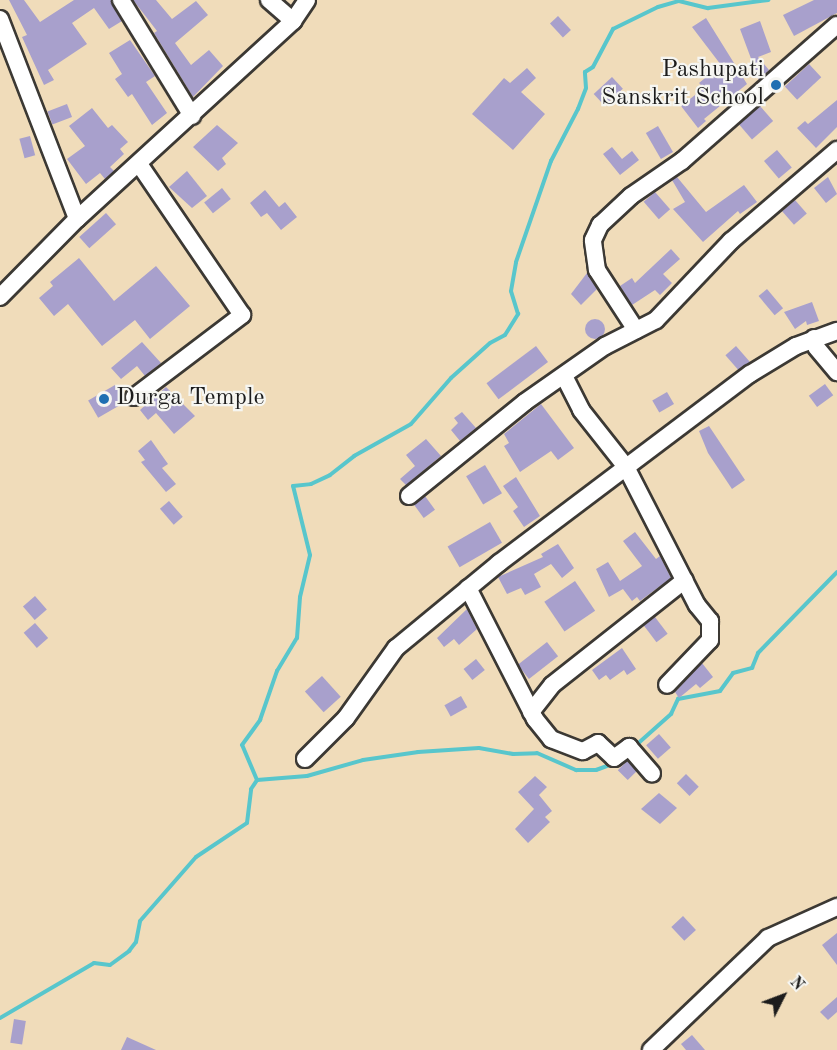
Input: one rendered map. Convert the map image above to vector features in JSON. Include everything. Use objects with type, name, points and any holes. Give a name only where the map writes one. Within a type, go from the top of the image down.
[{"type":"street","points":[[121,0],[192,116]]},
{"type":"street","points":[[269,0],[293,21]]},
{"type":"street","points":[[0,297],[77,219],[293,21],[307,0]]},
{"type":"street","points":[[0,20],[77,219]]},
{"type":"street","points":[[636,330],[597,270],[593,240],[600,225],[631,196],[682,161],[837,25]]},
{"type":"street","points":[[409,496],[516,409],[605,346],[656,320],[731,241],[837,150]]},
{"type":"street","points":[[134,397],[242,315],[139,164]]},
{"type":"street","points":[[305,759],[346,718],[396,648],[468,588],[750,374],[814,338],[837,331]]},
{"type":"street","points":[[814,338],[816,347],[837,372]]},
{"type":"street","points":[[564,376],[580,410],[626,467],[685,580],[710,621],[710,640],[667,685]]},
{"type":"street","points":[[531,712],[552,686],[685,580]]},
{"type":"street","points":[[468,588],[531,712],[551,739],[583,751],[598,743],[614,758],[629,747],[652,772]]},
{"type":"street","points":[[651,1050],[768,938],[837,907]]},
{"type":"building","points":[[9,0],[24,0],[40,22],[74,0],[111,0],[122,21],[109,29],[94,8],[72,23],[87,44],[48,70],[54,80],[44,85],[22,37],[27,35]]},
{"type":"building","points":[[133,0],[156,0],[172,19],[196,1],[208,15],[175,43],[191,65],[209,50],[223,66],[193,97],[154,33],[157,31]]},
{"type":"building","points":[[814,0],[837,0],[837,13],[794,36],[783,15]]},
{"type":"building","points":[[558,16],[571,30],[563,37],[550,24]]},
{"type":"building","points":[[706,18],[747,84],[704,119],[706,121],[698,128],[681,106],[704,88],[699,83],[721,65],[692,27]]},
{"type":"building","points":[[760,21],[771,52],[758,57],[769,70],[759,80],[740,29]]},
{"type":"building","points":[[130,40],[155,76],[146,82],[167,113],[152,125],[132,94],[128,97],[115,79],[122,74],[109,53]]},
{"type":"building","points":[[809,64],[821,77],[797,100],[785,87]]},
{"type":"building","points":[[527,68],[536,78],[521,92],[545,114],[513,150],[472,114],[504,78],[510,83]]},
{"type":"building","points":[[612,77],[623,89],[605,106],[594,94]]},
{"type":"building","points":[[837,100],[837,127],[816,148],[797,128],[805,121],[808,124]]},
{"type":"building","points":[[67,104],[72,117],[52,125],[47,112]]},
{"type":"building","points":[[760,106],[773,121],[752,139],[739,124]]},
{"type":"building","points":[[92,108],[108,128],[112,125],[128,142],[120,149],[124,154],[110,167],[114,171],[105,179],[100,173],[86,184],[67,159],[85,146],[69,126]]},
{"type":"building","points":[[217,125],[238,143],[222,158],[226,164],[218,171],[193,147]]},
{"type":"building","points":[[658,126],[673,152],[661,159],[646,133]]},
{"type":"building","points":[[30,136],[35,155],[25,158],[19,139]]},
{"type":"building","points":[[612,147],[622,159],[632,151],[639,160],[620,175],[603,154]]},
{"type":"building","points":[[777,150],[792,168],[779,179],[764,161]]},
{"type":"building","points":[[187,171],[207,196],[192,208],[169,187]]},
{"type":"building","points":[[677,177],[706,212],[744,185],[757,202],[740,214],[738,211],[703,242],[673,209],[685,202],[672,180]]},
{"type":"building","points":[[828,177],[837,194],[826,203],[814,188]]},
{"type":"building","points":[[222,188],[231,199],[213,213],[204,202]]},
{"type":"building","points":[[265,190],[279,207],[285,202],[297,217],[281,230],[267,213],[261,217],[250,203]]},
{"type":"building","points":[[655,192],[670,209],[659,219],[644,202]]},
{"type":"building","points":[[795,200],[807,214],[794,225],[782,211]]},
{"type":"building","points":[[106,213],[116,224],[89,248],[79,237]]},
{"type":"building","points":[[671,249],[680,259],[663,274],[672,283],[660,295],[655,290],[632,305],[620,286],[632,278],[635,283]]},
{"type":"building","points":[[79,258],[114,301],[156,266],[190,306],[150,339],[135,320],[102,346],[68,304],[54,316],[39,298],[53,286],[50,282]]},
{"type":"building","points":[[587,273],[597,289],[581,305],[571,294]]},
{"type":"building","points":[[767,289],[783,308],[775,315],[759,296]]},
{"type":"building","points":[[812,302],[819,321],[807,325],[806,321],[795,329],[784,312]]},
{"type":"building","points":[[591,319],[599,319],[605,325],[605,333],[599,339],[591,339],[585,333],[585,325]]},
{"type":"building","points":[[142,342],[161,363],[145,376],[137,366],[121,379],[111,368]]},
{"type":"building","points":[[536,346],[548,362],[499,399],[486,383]]},
{"type":"building","points":[[736,346],[750,362],[739,371],[725,355]]},
{"type":"building","points":[[825,384],[833,395],[817,407],[809,396]]},
{"type":"building","points":[[115,385],[125,402],[98,418],[88,400]]},
{"type":"building","points":[[166,387],[195,416],[174,434],[156,413],[148,420],[140,410]]},
{"type":"building","points":[[667,392],[674,404],[659,413],[652,400]]},
{"type":"building","points":[[541,404],[574,448],[558,460],[551,451],[520,472],[504,446],[509,443],[504,434]]},
{"type":"building","points":[[462,412],[476,428],[460,441],[451,430],[458,423],[454,418]]},
{"type":"building","points":[[709,426],[745,480],[732,489],[708,453],[699,431]]},
{"type":"building","points":[[426,439],[441,456],[406,485],[400,479],[415,466],[406,455]]},
{"type":"building","points":[[151,440],[168,464],[162,468],[176,484],[166,492],[141,462],[145,460],[138,451]]},
{"type":"building","points":[[485,465],[502,493],[483,505],[466,476]]},
{"type":"building","points":[[516,477],[540,516],[524,527],[513,511],[518,507],[503,486]]},
{"type":"building","points":[[425,496],[435,510],[424,518],[414,504]]},
{"type":"building","points":[[169,501],[183,517],[174,525],[160,509]]},
{"type":"building","points":[[490,522],[502,543],[460,567],[448,546]]},
{"type":"building","points":[[635,532],[656,559],[660,556],[671,578],[640,601],[637,597],[632,601],[623,589],[609,597],[596,569],[608,562],[620,581],[642,566],[623,541]]},
{"type":"building","points":[[558,544],[574,568],[562,578],[551,564],[534,574],[541,587],[525,595],[521,588],[507,594],[498,577],[543,557],[541,554]]},
{"type":"building","points":[[575,581],[595,611],[564,632],[544,602]]},
{"type":"building","points":[[35,596],[47,610],[35,620],[23,606]]},
{"type":"building","points":[[467,609],[477,629],[459,645],[454,639],[444,647],[437,638]]},
{"type":"building","points":[[655,617],[668,634],[656,642],[644,625]]},
{"type":"building","points":[[35,623],[48,638],[37,648],[24,633]]},
{"type":"building","points":[[547,642],[558,656],[529,679],[518,665]]},
{"type":"building","points":[[622,648],[636,669],[627,675],[624,670],[610,680],[606,675],[599,680],[592,670]]},
{"type":"building","points":[[476,659],[485,670],[472,680],[464,669]]},
{"type":"building","points":[[702,663],[713,677],[700,688],[696,684],[679,698],[675,692]]},
{"type":"building","points":[[322,676],[341,697],[324,712],[305,691]]},
{"type":"building","points":[[461,696],[467,707],[451,717],[444,705]]},
{"type":"building","points":[[659,734],[671,748],[658,759],[646,745]]},
{"type":"building","points":[[627,761],[637,771],[628,780],[618,770]]},
{"type":"building","points":[[686,774],[699,787],[690,796],[677,783]]},
{"type":"building","points":[[535,776],[547,787],[539,795],[552,811],[545,817],[550,822],[528,843],[515,829],[534,809],[518,792]]},
{"type":"building","points":[[659,793],[677,808],[660,824],[641,809]]},
{"type":"building","points":[[683,916],[696,930],[684,941],[671,927]]},
{"type":"building","points":[[837,933],[837,965],[822,945]]},
{"type":"building","points":[[837,997],[837,1012],[828,1020],[820,1012]]},
{"type":"building","points":[[14,1019],[26,1021],[22,1045],[10,1043]]},
{"type":"building","points":[[692,1035],[705,1050],[686,1050],[681,1044]]},
{"type":"building","points":[[127,1037],[156,1050],[121,1050]]},
{"type":"waterway","points":[[0,1018],[94,963],[110,965],[129,951],[136,942],[140,921],[196,857],[247,823],[251,789],[257,780],[242,745],[260,720],[277,671],[297,638],[300,597],[310,555],[293,486],[311,484],[330,475],[354,456],[411,424],[451,378],[490,343],[505,335],[518,314],[511,291],[516,262],[551,161],[578,109],[586,88],[585,72],[593,67],[613,29],[658,7],[679,1],[708,8],[768,0]]},
{"type":"waterway","points":[[634,747],[671,714],[678,699],[720,691],[733,673],[752,668],[758,653],[837,572]]},
{"type":"waterway","points":[[257,780],[307,776],[363,760],[418,752],[479,748],[513,754],[537,753],[576,770],[596,770],[615,763]]},
{"type":"place","name":"Pashupati Sanskrit School","points":[[776,85]]},
{"type":"place","name":"Durga Temple","points":[[104,399]]}]
